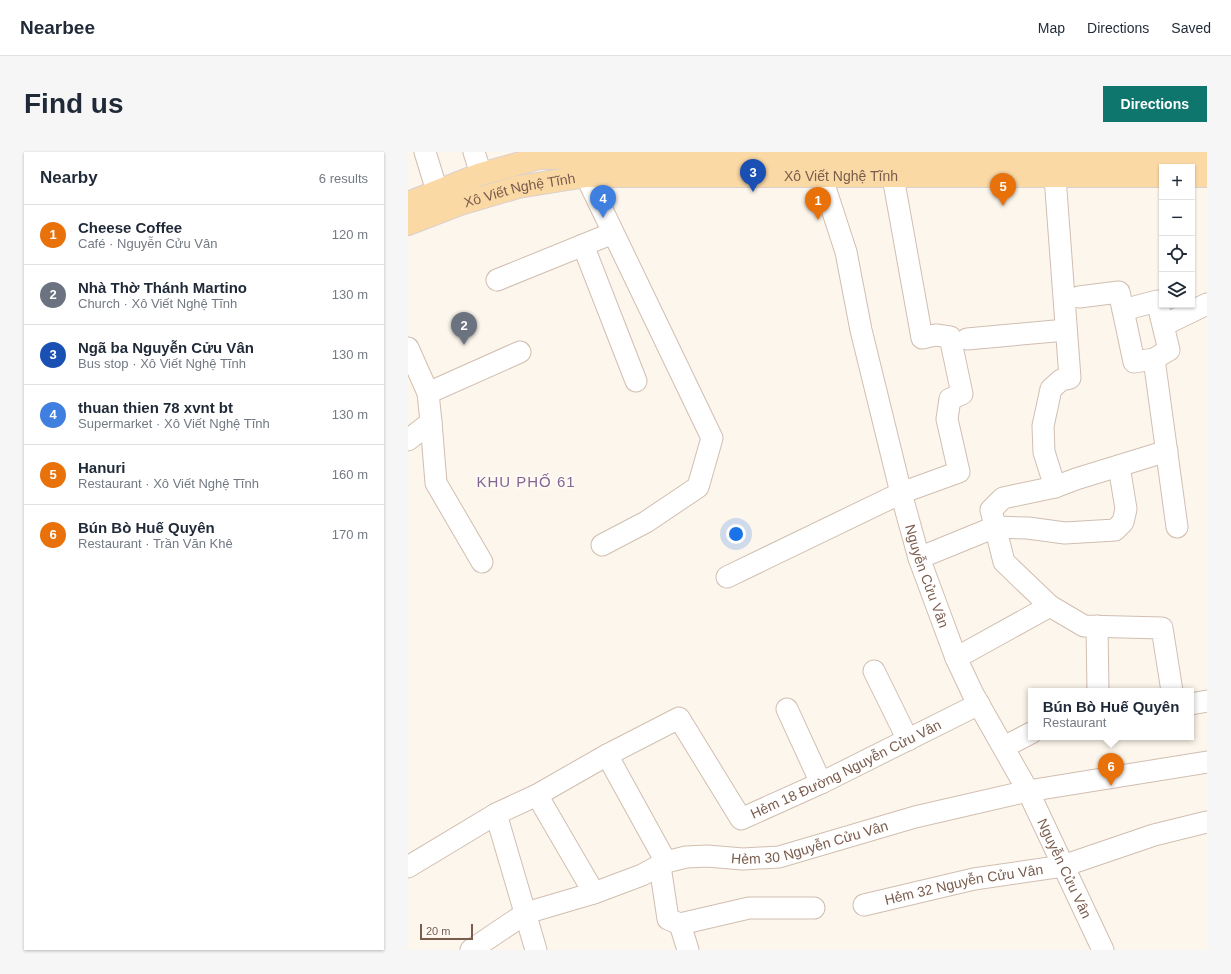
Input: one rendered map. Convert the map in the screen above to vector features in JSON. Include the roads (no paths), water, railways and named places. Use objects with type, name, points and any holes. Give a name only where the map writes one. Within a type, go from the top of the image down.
[{"type":"main road","name":"Xô Viết Nghệ Tĩnh","points":[[408,224],[460,204],[523,186],[586,162],[858,154],[1114,154],[1207,157]]},
{"type":"main road","name":"Xô Viết Nghệ Tĩnh","points":[[408,203],[481,174],[545,155],[586,162],[821,176],[1159,176]]},
{"type":"main road","points":[[523,186],[545,155]]},
{"type":"main road","points":[[1195,176],[1207,176]]},
{"type":"street","points":[[425,152],[437,192]]},
{"type":"street","points":[[474,152],[481,174]]},
{"type":"street","name":"Nguyễn Cửu Vân","points":[[814,156],[846,252],[861,330],[901,493],[919,558],[956,658],[979,704],[1028,791],[1103,950]]},
{"type":"street","points":[[586,162],[613,233],[712,438],[698,487],[646,522],[602,545]]},
{"type":"street","points":[[727,577],[901,493],[959,472],[947,419],[950,399],[962,394],[950,338],[936,335],[922,338],[892,177]]},
{"type":"street","points":[[1055,177],[1070,378],[1061,380],[1050,389],[1044,426],[1044,452],[1055,487]]},
{"type":"street","points":[[497,280],[613,233]]},
{"type":"street","points":[[583,245],[636,381]]},
{"type":"street","points":[[1079,297],[1119,292],[1134,362],[1154,359],[1169,350],[1157,301],[1123,310]]},
{"type":"street","points":[[1164,325],[1207,304]]},
{"type":"street","points":[[967,339],[1066,330]]},
{"type":"street","points":[[408,348],[428,393],[436,483],[482,562]]},
{"type":"street","points":[[428,393],[520,352]]},
{"type":"street","points":[[1154,359],[1177,527]]},
{"type":"street","points":[[408,440],[431,422]]},
{"type":"street","points":[[1166,451],[1076,478],[1055,487],[1003,498],[991,510],[1004,562],[1050,606],[1084,626],[1162,628],[1172,688]]},
{"type":"street","points":[[919,558],[995,527],[1028,528],[1065,533],[1115,530],[1123,522],[1126,508],[1119,466]]},
{"type":"street","points":[[956,658],[1050,606]]},
{"type":"street","points":[[1096,626],[1098,688]]},
{"type":"street","points":[[874,671],[908,740]]},
{"type":"street","points":[[1194,704],[1207,702]]},
{"type":"street","name":"Hẻm 18 Đường Nguyễn Cửu Vân","points":[[607,755],[679,718],[741,819],[821,783],[979,704]]},
{"type":"street","points":[[788,709],[821,783]]},
{"type":"street","points":[[1004,747],[1028,735]]},
{"type":"street","points":[[408,867],[496,814],[537,796],[607,755],[663,864],[668,919],[680,924],[749,908],[814,908]]},
{"type":"street","name":"Hẻm 30 Nguyễn Cửu Vân","points":[[471,950],[526,913],[594,893],[642,875],[663,864],[686,857],[707,856],[742,859],[779,857],[915,817],[1028,791],[1207,762]]},
{"type":"street","points":[[537,796],[594,893]]},
{"type":"street","points":[[496,814],[536,950]]},
{"type":"street","name":"Hẻm 32 Nguyễn Cửu Vân","points":[[864,905],[974,879],[1063,866],[1154,836],[1207,822]]},
{"type":"street","points":[[680,924],[688,950]]},
{"type":"place","name":"Ngã ba Nguyễn Cửu Vân","points":[[753,192]]},
{"type":"place","name":"Hanuri","points":[[1003,206]]},
{"type":"place","name":"thuan thien 78 xvnt bt","points":[[603,218]]},
{"type":"place","name":"Cheese Coffee","points":[[818,220]]},
{"type":"place","name":"Nhà Thờ Thánh Martino","points":[[464,345]]},
{"type":"place","name":"Bún Bò Huế Quyên","points":[[1111,786]]},
{"type":"district","name":"KHU PHỐ 61","points":[[526,481]]}]
